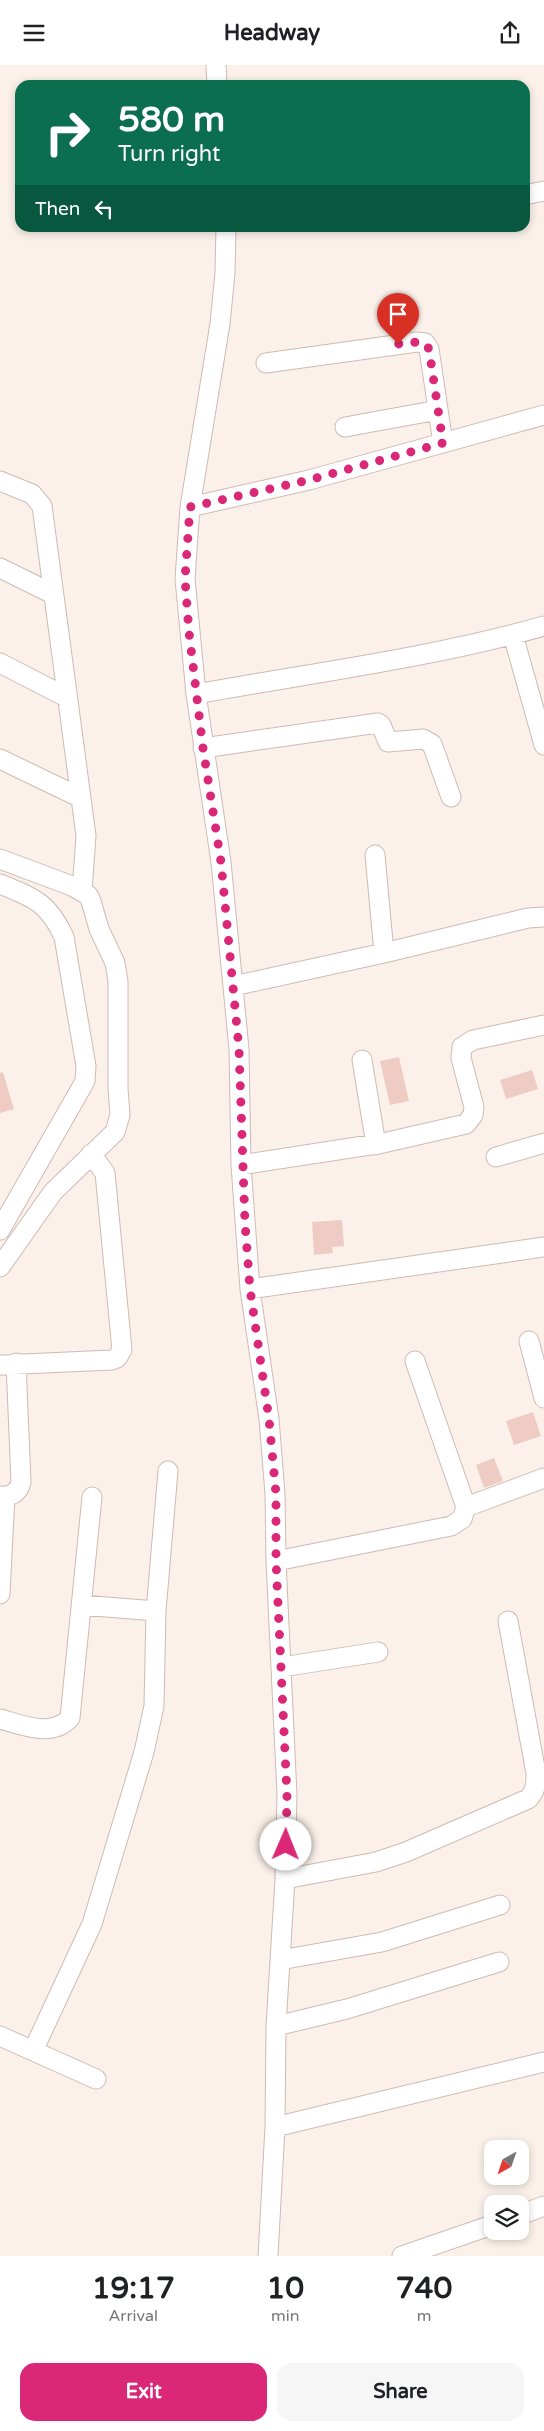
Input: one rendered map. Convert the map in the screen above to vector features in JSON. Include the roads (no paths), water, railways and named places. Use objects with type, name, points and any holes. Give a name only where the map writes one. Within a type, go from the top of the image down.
[{"type":"street","points":[[216,65],[217,80]]},
{"type":"street","points":[[226,232],[220,324],[190,507],[185,579],[196,694],[221,862],[239,1049],[241,1165],[250,1289],[270,1428],[276,1494],[276,1561],[287,1795],[285,1879],[276,2026],[275,2127],[268,2256]]},
{"type":"street","points":[[266,363],[417,342],[425,343],[429,349],[443,443]]},
{"type":"street","points":[[345,427],[438,411]]},
{"type":"street","points":[[190,507],[309,480],[544,415]]},
{"type":"street","points":[[0,481],[32,494],[42,506],[79,797],[86,836],[82,891]]},
{"type":"street","points":[[0,568],[53,594]]},
{"type":"street","points":[[196,694],[443,650],[544,626]]},
{"type":"street","points":[[512,635],[544,745]]},
{"type":"street","points":[[0,663],[66,697]]},
{"type":"street","points":[[203,748],[378,723],[381,724],[388,742],[423,739],[432,743],[451,797]]},
{"type":"street","points":[[0,759],[79,797]]},
{"type":"street","points":[[375,855],[384,953]]},
{"type":"street","points":[[0,859],[82,891],[91,901],[99,929],[115,963],[118,981],[120,1121],[115,1133],[53,1192],[0,1267]]},
{"type":"street","points":[[0,884],[34,897],[44,904],[57,921],[64,937],[86,1066],[84,1081],[80,1090],[0,1230]]},
{"type":"street","points":[[233,986],[384,953],[528,918],[544,917]]},
{"type":"street","points":[[241,1165],[376,1145],[466,1124],[473,1115],[474,1107],[461,1058],[462,1047],[473,1040],[544,1025]]},
{"type":"street","points":[[362,1060],[376,1145]]},
{"type":"street","points":[[496,1157],[544,1143]]},
{"type":"street","points":[[0,1594],[2,1496],[18,1491],[21,1482],[8,1364],[112,1360],[120,1355],[122,1350],[105,1173],[91,1154]]},
{"type":"street","points":[[250,1289],[544,1247]]},
{"type":"street","points":[[530,1341],[544,1398]]},
{"type":"street","points":[[276,1561],[451,1526],[462,1519],[466,1507],[415,1361]]},
{"type":"street","points":[[33,2051],[92,1924],[144,1751],[154,1706],[156,1611],[168,1471]]},
{"type":"street","points":[[466,1507],[544,1478]]},
{"type":"street","points":[[0,1719],[44,1729],[60,1726],[70,1718],[92,1497]]},
{"type":"street","points":[[82,1605],[156,1611]]},
{"type":"street","points":[[285,1879],[376,1862],[406,1852],[528,1799],[532,1795],[536,1783],[536,1773],[508,1621]]},
{"type":"street","points":[[282,1667],[378,1652]]},
{"type":"street","points":[[280,1960],[382,1942],[500,1905]]},
{"type":"street","points":[[276,2026],[347,2009],[499,1962]]},
{"type":"street","points":[[0,2036],[96,2079]]},
{"type":"street","points":[[275,2127],[544,2062]]},
{"type":"street","points":[[529,2212],[544,2206]]},
{"type":"street","points":[[402,2256],[484,2228]]}]
